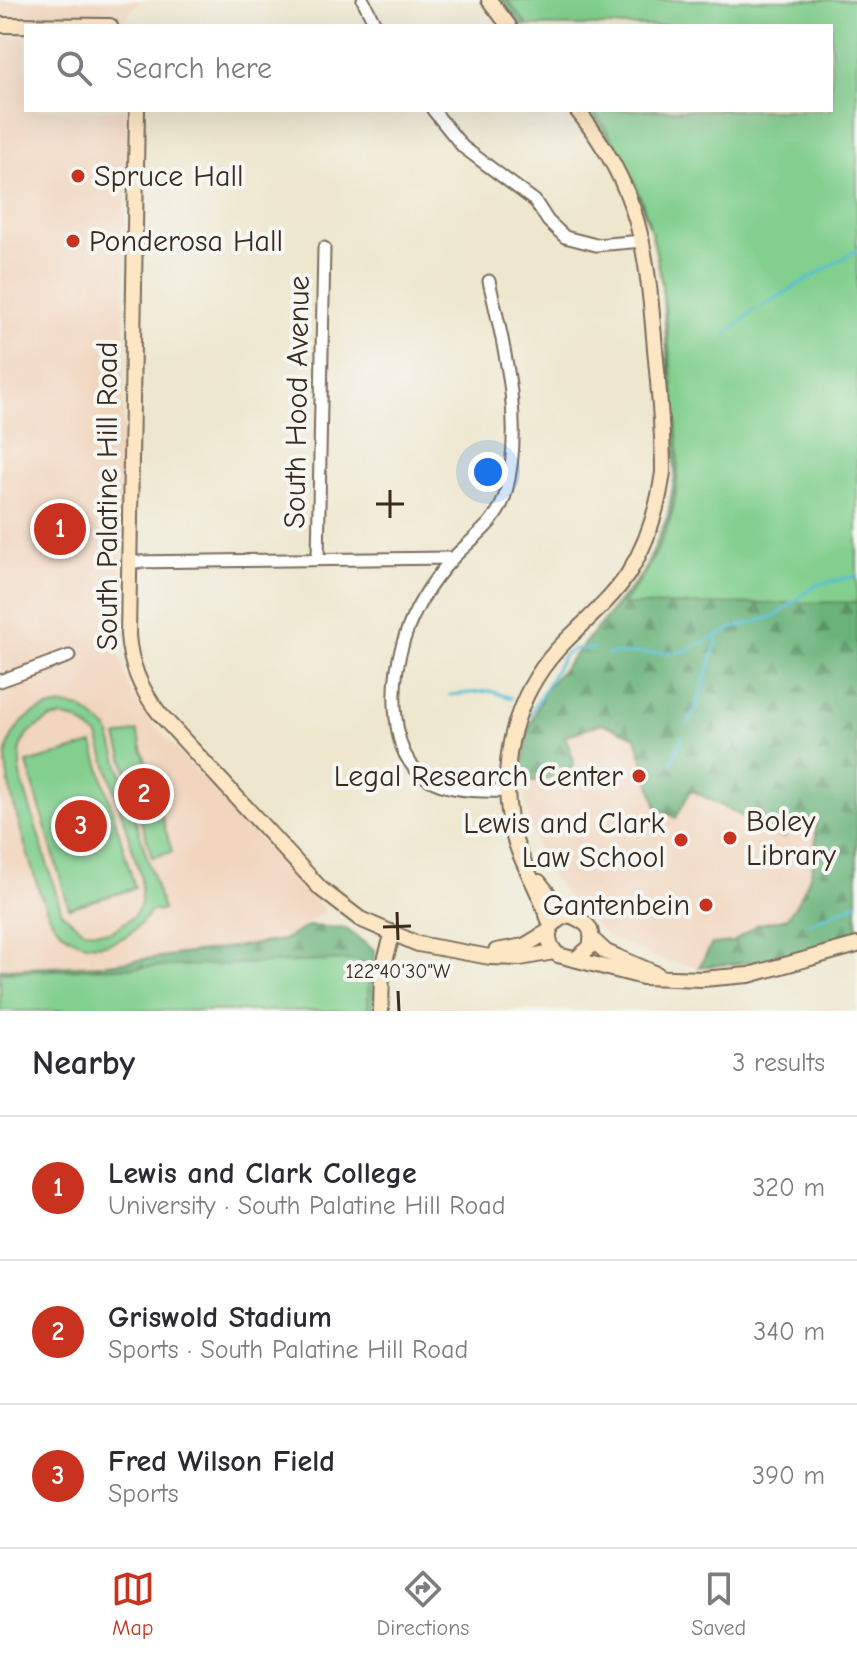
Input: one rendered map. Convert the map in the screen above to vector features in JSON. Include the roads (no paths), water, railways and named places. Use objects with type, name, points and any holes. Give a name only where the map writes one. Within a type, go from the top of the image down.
[{"type":"main road","points":[[489,0],[507,24]]},
{"type":"main road","points":[[0,25],[24,25]]},
{"type":"main road","name":"South Palatine Hill Road","points":[[137,112],[129,650],[138,678],[151,703],[321,889],[360,919],[392,936],[418,944],[508,959],[554,952]]},
{"type":"main road","points":[[578,112],[617,169],[643,241],[663,441],[659,502],[645,543],[626,577],[548,661],[528,692],[511,739],[507,791],[514,836],[550,929],[554,952],[566,959],[577,958],[643,977],[657,974],[732,978],[857,945]]},
{"type":"main road","points":[[529,872],[569,915],[585,921],[592,939],[606,952],[657,974]]},
{"type":"main road","points":[[484,953],[524,946],[569,915]]},
{"type":"main road","points":[[381,1011],[384,959],[392,936]]},
{"type":"main road","points":[[577,958],[586,952],[592,939]]},
{"type":"street","points":[[363,0],[375,24]]},
{"type":"street","points":[[435,112],[473,157],[535,201],[548,221],[565,237],[596,245],[643,241]]},
{"type":"street","name":"South Hood Avenue","points":[[318,558],[324,248]]},
{"type":"street","points":[[489,281],[511,389],[509,474],[505,494],[494,519],[453,558],[426,594],[403,638],[395,677],[399,736],[411,763],[436,785],[459,792],[507,791]]},
{"type":"street","points":[[130,562],[453,558]]},
{"type":"street","points":[[0,681],[69,656]]},
{"type":"waterway","points":[[762,306],[857,250]]},
{"type":"waterway","points":[[725,336],[755,309]]},
{"type":"waterway","points":[[608,654],[683,652],[733,628],[776,616],[816,585],[857,576]]},
{"type":"waterway","points":[[687,725],[696,709],[719,634]]},
{"type":"waterway","points":[[522,729],[564,655],[574,649],[594,649]]},
{"type":"waterway","points":[[450,695],[490,691],[511,698]]},
{"type":"waterway","points":[[671,764],[683,736]]},
{"type":"waterway","points":[[810,923],[857,903]]},
{"type":"place","name":"Spruce Hall","points":[[78,176]]},
{"type":"place","name":"Ponderosa Hall","points":[[73,241]]},
{"type":"place","name":"Lewis and Clark College","points":[[60,529]]},
{"type":"place","name":"Legal Research Center","points":[[639,776]]},
{"type":"place","name":"Griswold Stadium","points":[[144,794]]},
{"type":"place","name":"Fred Wilson Field","points":[[81,826]]},
{"type":"place","name":"Boley Library","points":[[730,838]]},
{"type":"place","name":"Lewis and Clark Law School","points":[[681,840]]},
{"type":"place","name":"Gantenbein","points":[[706,905]]}]
